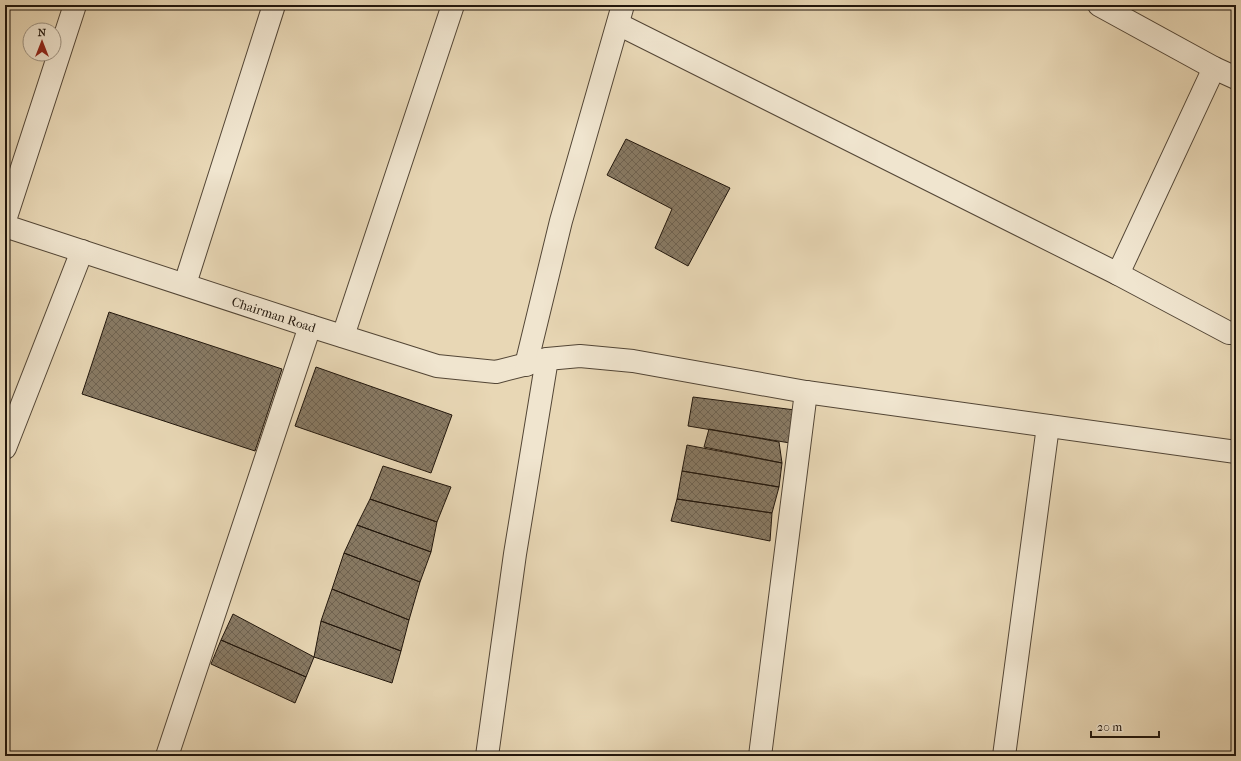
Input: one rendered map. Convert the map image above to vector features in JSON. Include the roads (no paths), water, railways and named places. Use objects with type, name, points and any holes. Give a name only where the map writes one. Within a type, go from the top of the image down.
[{"type":"street","points":[[5,220],[75,5]]},
{"type":"street","points":[[185,284],[274,5]]},
{"type":"street","points":[[343,336],[453,5]]},
{"type":"street","points":[[1107,7],[1214,68],[1236,78]]},
{"type":"street","points":[[487,756],[515,554],[536,362],[561,221],[620,15],[1229,333]]},
{"type":"street","points":[[1118,274],[1214,68]]},
{"type":"street","name":"Chairman Road","points":[[5,226],[437,366],[496,372],[536,362],[580,356],[633,361],[806,392],[1236,452]]},
{"type":"street","points":[[5,448],[82,251]]},
{"type":"street","points":[[167,756],[310,326]]},
{"type":"street","points":[[760,756],[806,392]]},
{"type":"street","points":[[1004,756],[1048,426]]}]
